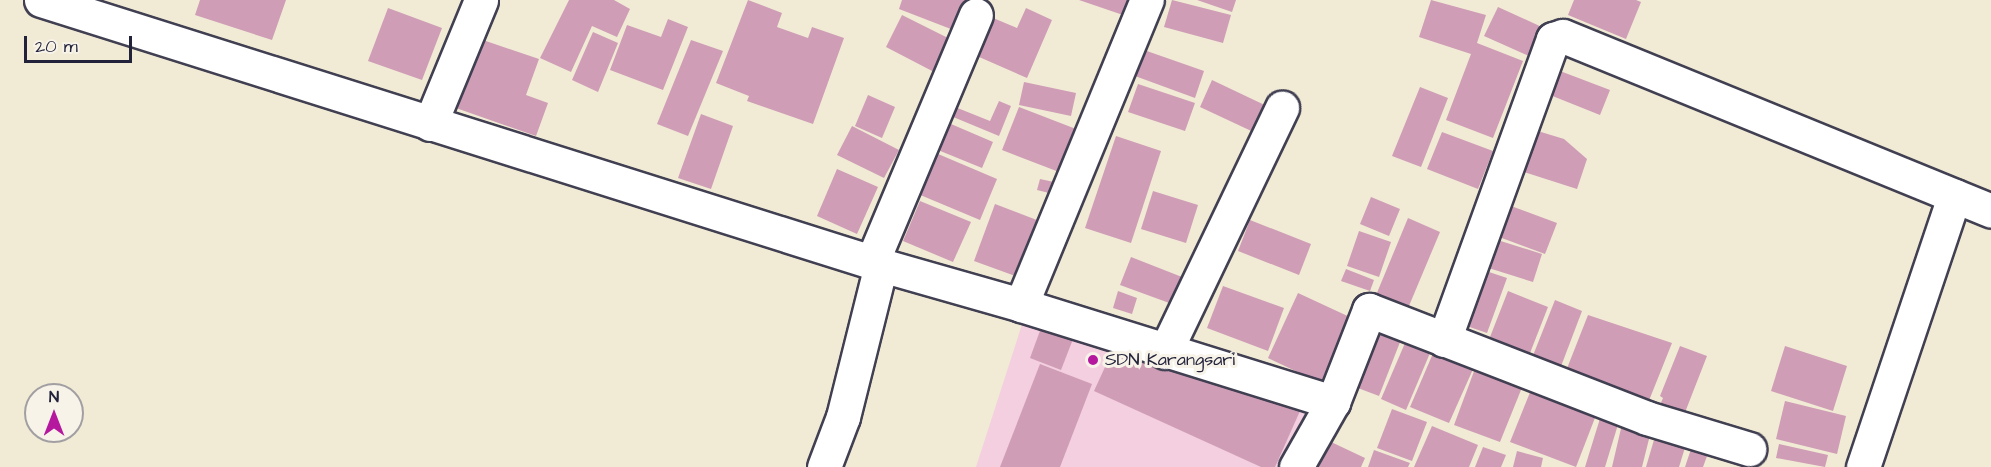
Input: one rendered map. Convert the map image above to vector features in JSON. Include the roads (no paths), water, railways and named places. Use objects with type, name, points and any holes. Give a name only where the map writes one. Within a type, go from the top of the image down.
[{"type":"street","points":[[41,0],[877,264],[1021,305],[1165,352],[1332,402]]},
{"type":"street","points":[[430,124],[481,0]]},
{"type":"street","points":[[1021,305],[1147,0]]},
{"type":"street","points":[[824,467],[843,417],[877,264],[976,15]]},
{"type":"street","points":[[1444,340],[1553,39],[1563,36],[1991,211]]},
{"type":"street","points":[[1165,352],[1282,108]]},
{"type":"street","points":[[1863,467],[1954,196]]},
{"type":"street","points":[[1296,467],[1332,402],[1369,310],[1647,418],[1749,449]]},
{"type":"place","name":"SDN Karangsari","points":[[1093,360]]}]
